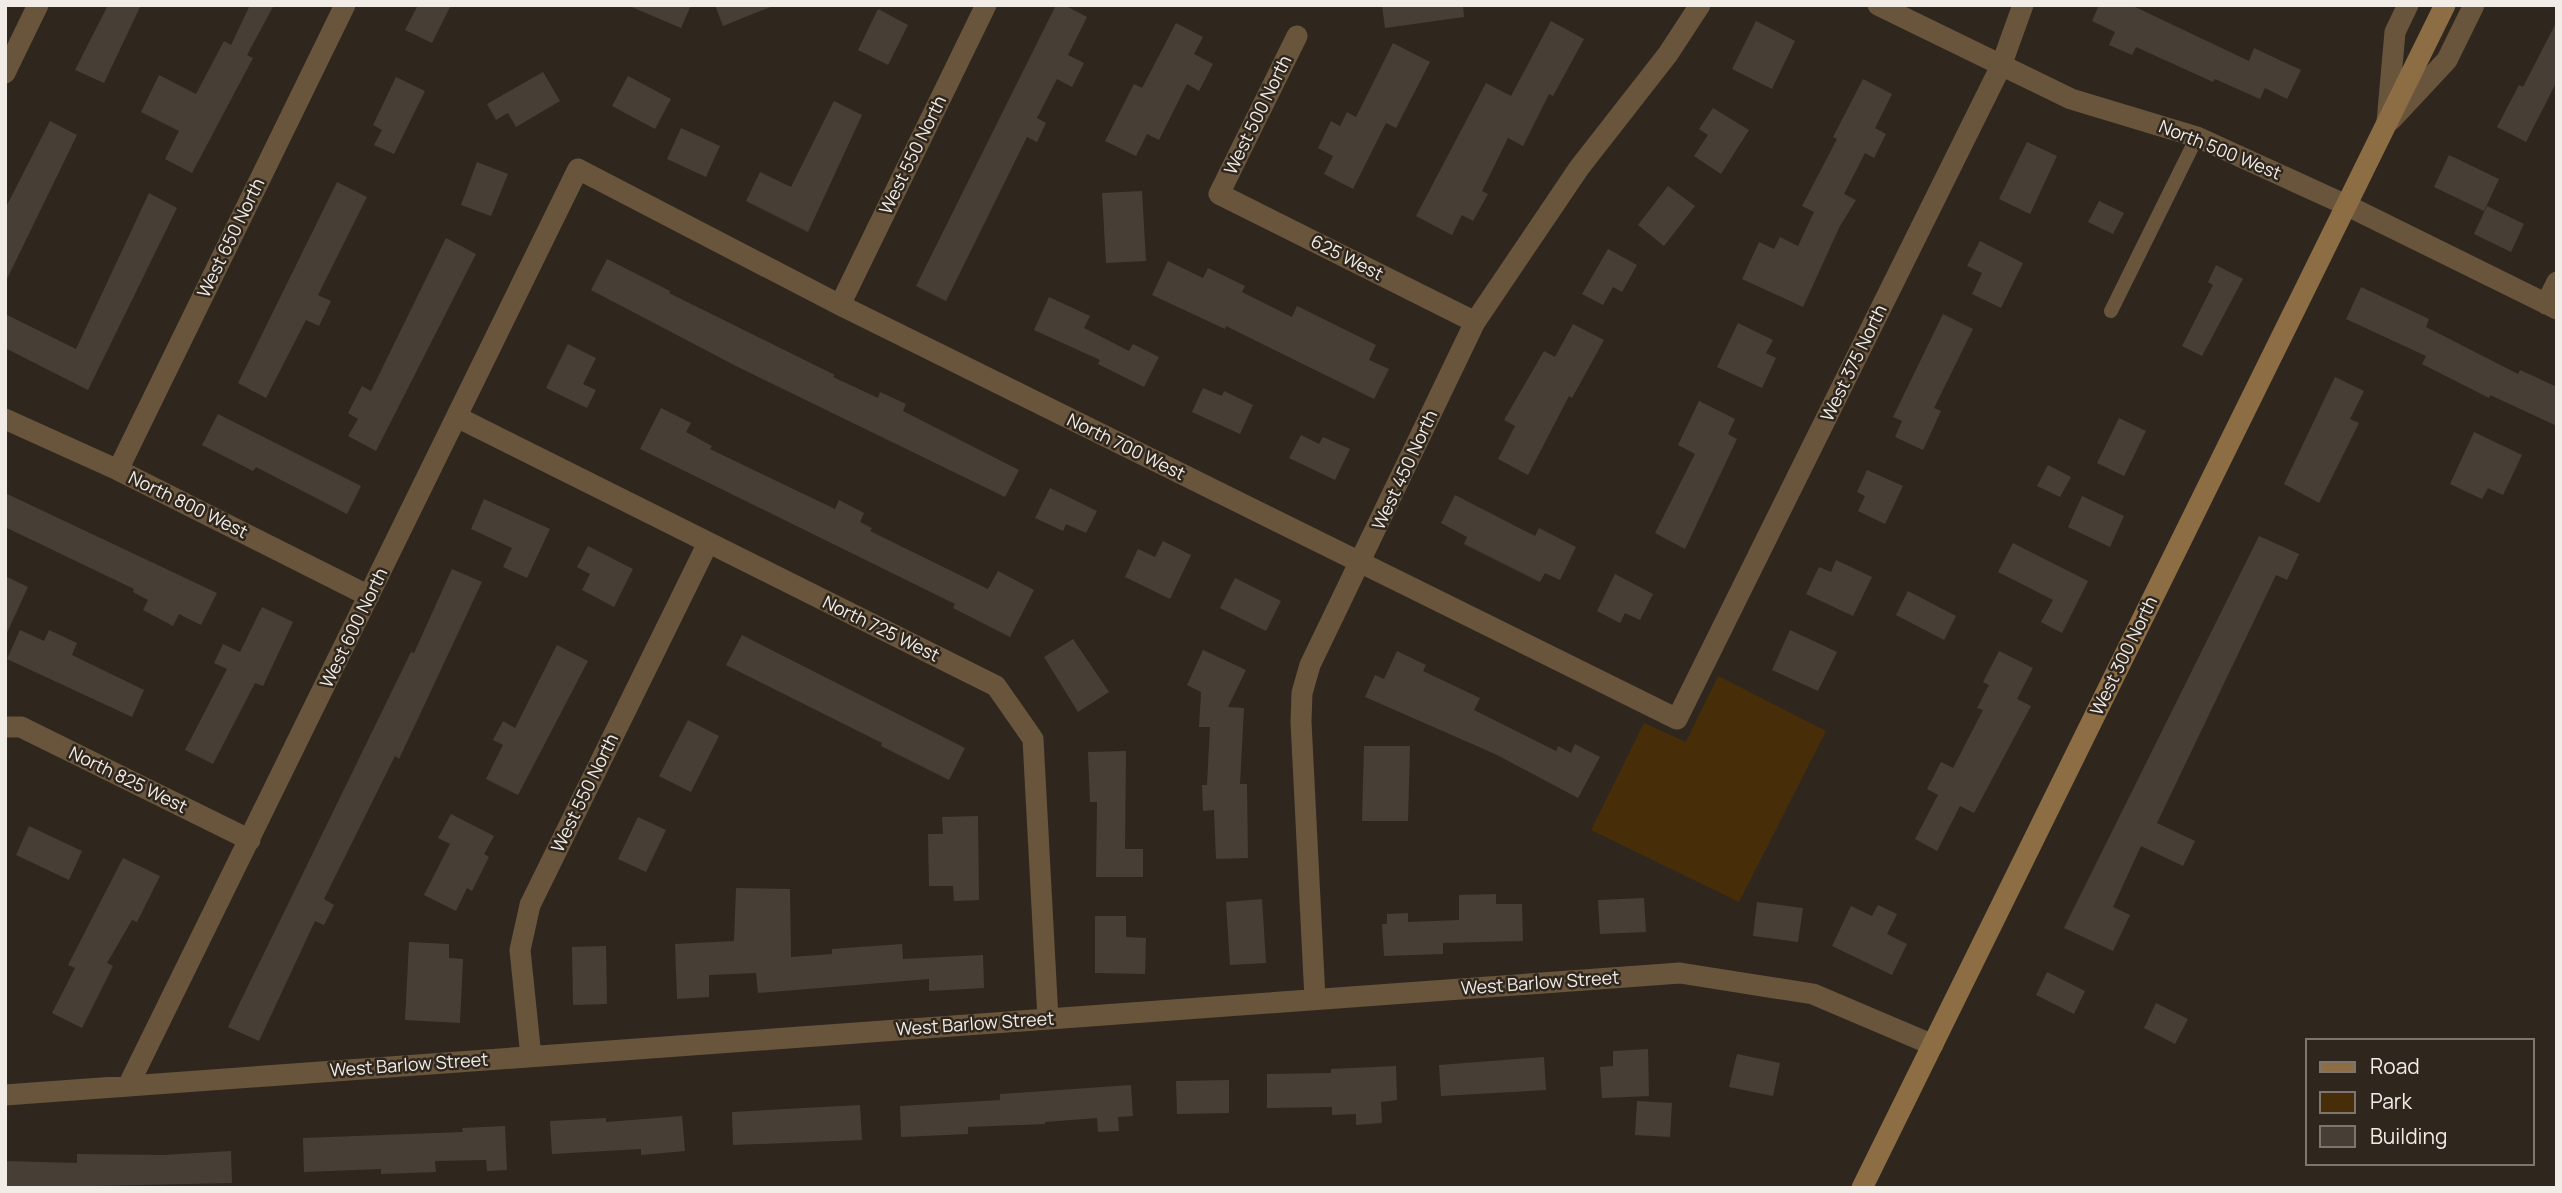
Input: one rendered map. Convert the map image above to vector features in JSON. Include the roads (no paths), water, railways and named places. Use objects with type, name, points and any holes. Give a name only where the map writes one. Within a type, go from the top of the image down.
[{"type":"main road","name":"West 300 North","points":[[1862,1188],[2445,5]]},
{"type":"street","points":[[5,73],[38,5]]},
{"type":"street","name":"West 650 North","points":[[118,470],[345,5]]},
{"type":"street","name":"West 550 North","points":[[840,305],[986,5]]},
{"type":"street","name":"West 450 North","points":[[1315,999],[1302,693],[1310,665],[1361,564],[1475,322],[1578,168],[1668,54],[1700,5]]},
{"type":"street","name":"North 500 West","points":[[1878,5],[2071,99],[2197,137],[2346,205],[2552,306]]},
{"type":"street","name":"West 375 North","points":[[1677,719],[2001,66],[2023,5]]},
{"type":"street","name":"West 300 North","points":[[2387,125],[2395,32],[2408,5]]},
{"type":"street","name":"West 300 North","points":[[2387,125],[2447,60],[2474,5]]},
{"type":"street","name":"West 500 North","points":[[1219,194],[1297,36]]},
{"type":"street","name":"North 700 West","points":[[578,169],[840,305],[1677,719]]},
{"type":"street","name":"West 600 North","points":[[128,1086],[578,169]]},
{"type":"street","name":"625 West","points":[[1219,194],[1475,322]]},
{"type":"street","points":[[2552,306],[2557,282]]},
{"type":"street","name":"North 725 West","points":[[457,418],[996,686],[1033,739],[1048,1019]]},
{"type":"street","name":"North 800 West","points":[[5,419],[118,470],[369,596]]},
{"type":"street","name":"West 550 North","points":[[531,1056],[520,950],[530,905],[708,543]]},
{"type":"street","name":"North 825 West","points":[[5,727],[21,727],[250,840]]},
{"type":"street","name":"West Barlow Street","points":[[5,1095],[1681,972],[1813,994],[1933,1045]]},
{"type":"lane","points":[[2111,312],[2197,137]]}]
